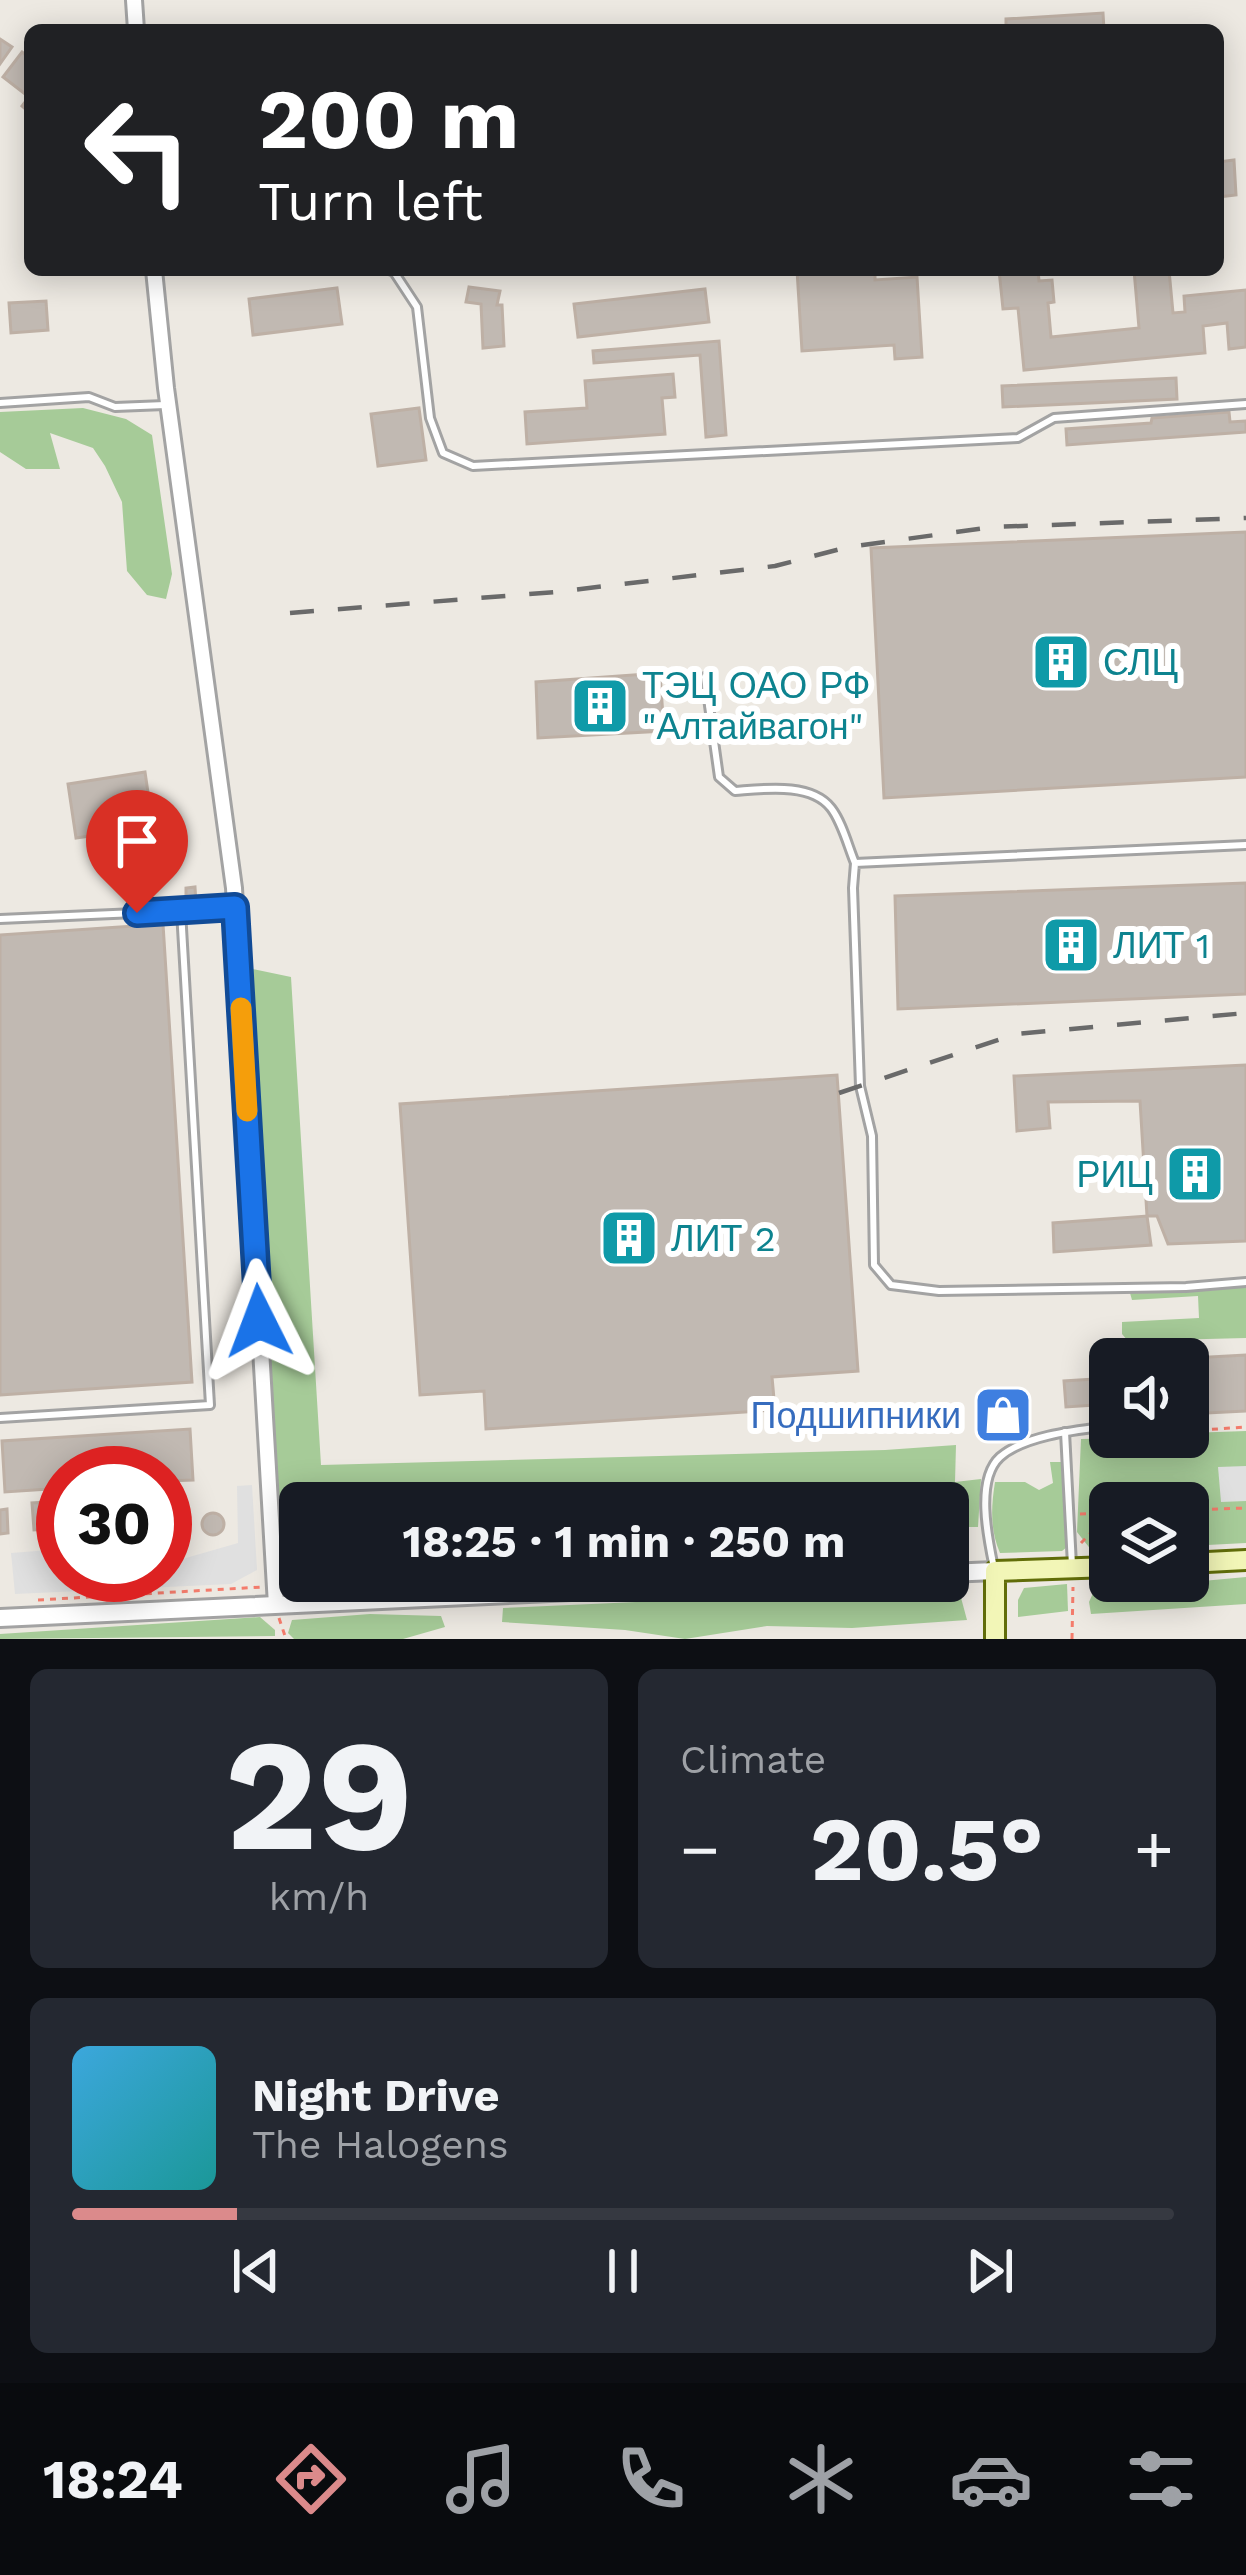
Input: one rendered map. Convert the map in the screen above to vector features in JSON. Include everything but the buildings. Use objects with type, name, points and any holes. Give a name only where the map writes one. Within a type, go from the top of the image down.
[{"type":"main road","points":[[1209,1562],[1246,1560]]},
{"type":"main road","points":[[995,1639],[995,1571],[1072,1561],[1089,1564]]},
{"type":"street","points":[[155,276],[235,907],[275,1596]]},
{"type":"street","points":[[969,1573],[995,1571]]},
{"type":"street","points":[[0,1618],[279,1596]]},
{"type":"lane","points":[[397,276],[417,308],[430,418],[443,453],[473,466],[1018,437],[1054,418],[1246,404]]},
{"type":"lane","points":[[0,403],[88,397],[115,407],[169,405]]},
{"type":"lane","points":[[705,677],[719,778],[735,791],[784,787],[818,798],[831,808],[855,863],[860,1086],[872,1136],[874,1265],[891,1286],[939,1291],[1246,1282]]},
{"type":"lane","points":[[855,863],[1246,845]]},
{"type":"lane","points":[[0,919],[235,907]]},
{"type":"lane","points":[[0,1418],[210,1405],[181,911]]},
{"type":"lane","points":[[995,1571],[986,1507],[987,1487],[998,1459],[1023,1445],[1089,1429]]},
{"type":"lane","points":[[1065,1432],[1072,1561]]},
{"type":"path","points":[[1209,1429],[1246,1427]]},
{"type":"path","points":[[1209,1509],[1246,1508]]},
{"type":"path","points":[[1071,1515],[1089,1514]]},
{"type":"path","points":[[1072,1561],[1089,1539]]},
{"type":"path","points":[[24,1600],[213,1588],[275,1596],[286,1639]]},
{"type":"path","points":[[1072,1639],[1073,1601]]},
{"type":"green space","points":[[83,408],[126,419],[152,435],[172,574],[166,599],[147,595],[127,571],[122,502],[93,448],[50,433],[60,469],[26,469],[0,452],[0,412]]},
{"type":"green space","points":[[248,968],[291,977],[321,1465],[956,1445],[955,1482],[279,1482],[279,1502]]},
{"type":"green space","points":[[1246,1285],[1246,1338],[1125,1338],[1122,1322],[1199,1318],[1198,1296],[1132,1300],[1130,1293]]},
{"type":"green space","points":[[1246,1431],[1246,1543],[1209,1545],[1209,1482],[1089,1482],[1089,1547],[1077,1532],[1081,1439],[1089,1439],[1089,1458],[1209,1458],[1209,1432]]},
{"type":"green space","points":[[1050,1462],[1061,1462],[1067,1547],[1000,1553],[992,1518],[995,1482],[1025,1482],[1039,1490],[1053,1483]]},
{"type":"green space","points":[[981,1479],[978,1527],[969,1527],[969,1482],[955,1482]]},
{"type":"green space","points":[[1246,1577],[1246,1604],[1091,1614],[1089,1602],[1209,1602],[1209,1580]]},
{"type":"green space","points":[[1067,1584],[1068,1611],[1018,1617],[1024,1588]]},
{"type":"green space","points":[[635,1602],[962,1602],[967,1620],[852,1628],[767,1626],[685,1639],[502,1622],[503,1608]]},
{"type":"green space","points":[[370,1614],[441,1616],[445,1627],[403,1639],[294,1639],[288,1633],[292,1620]]},
{"type":"green space","points":[[260,1617],[275,1630],[275,1636],[0,1639],[0,1634]]},
{"type":"shaded area","points":[[1246,1466],[1246,1501],[1221,1502],[1218,1467]]},
{"type":"shaded area","points":[[252,1485],[257,1570],[231,1584],[192,1586],[192,1556],[238,1543],[237,1486]]},
{"type":"shaded area","points":[[36,1551],[36,1593],[15,1594],[11,1553]]},
{"type":"railway","points":[[290,613],[555,592],[775,566],[848,547],[993,527],[1246,518]]},
{"type":"railway","points":[[839,1093],[1016,1034],[1246,1013]]},
{"type":"slow traffic","points":[[241,1008],[247,1111]]},
{"type":"place","name":"СЛЦ","points":[[1061,662]]},
{"type":"place","name":"ТЭЦ ОАО РФ \"Алтайвагон\"","points":[[600,706]]},
{"type":"place","name":"ЛИТ 1","points":[[1071,945]]},
{"type":"place","name":"РИЦ","points":[[1195,1174]]},
{"type":"place","name":"ЛИТ 2","points":[[629,1238]]},
{"type":"place","name":"Подшипники","points":[[1003,1415]]},
{"type":"route","points":[[137,913],[235,907],[259,1321]]}]
